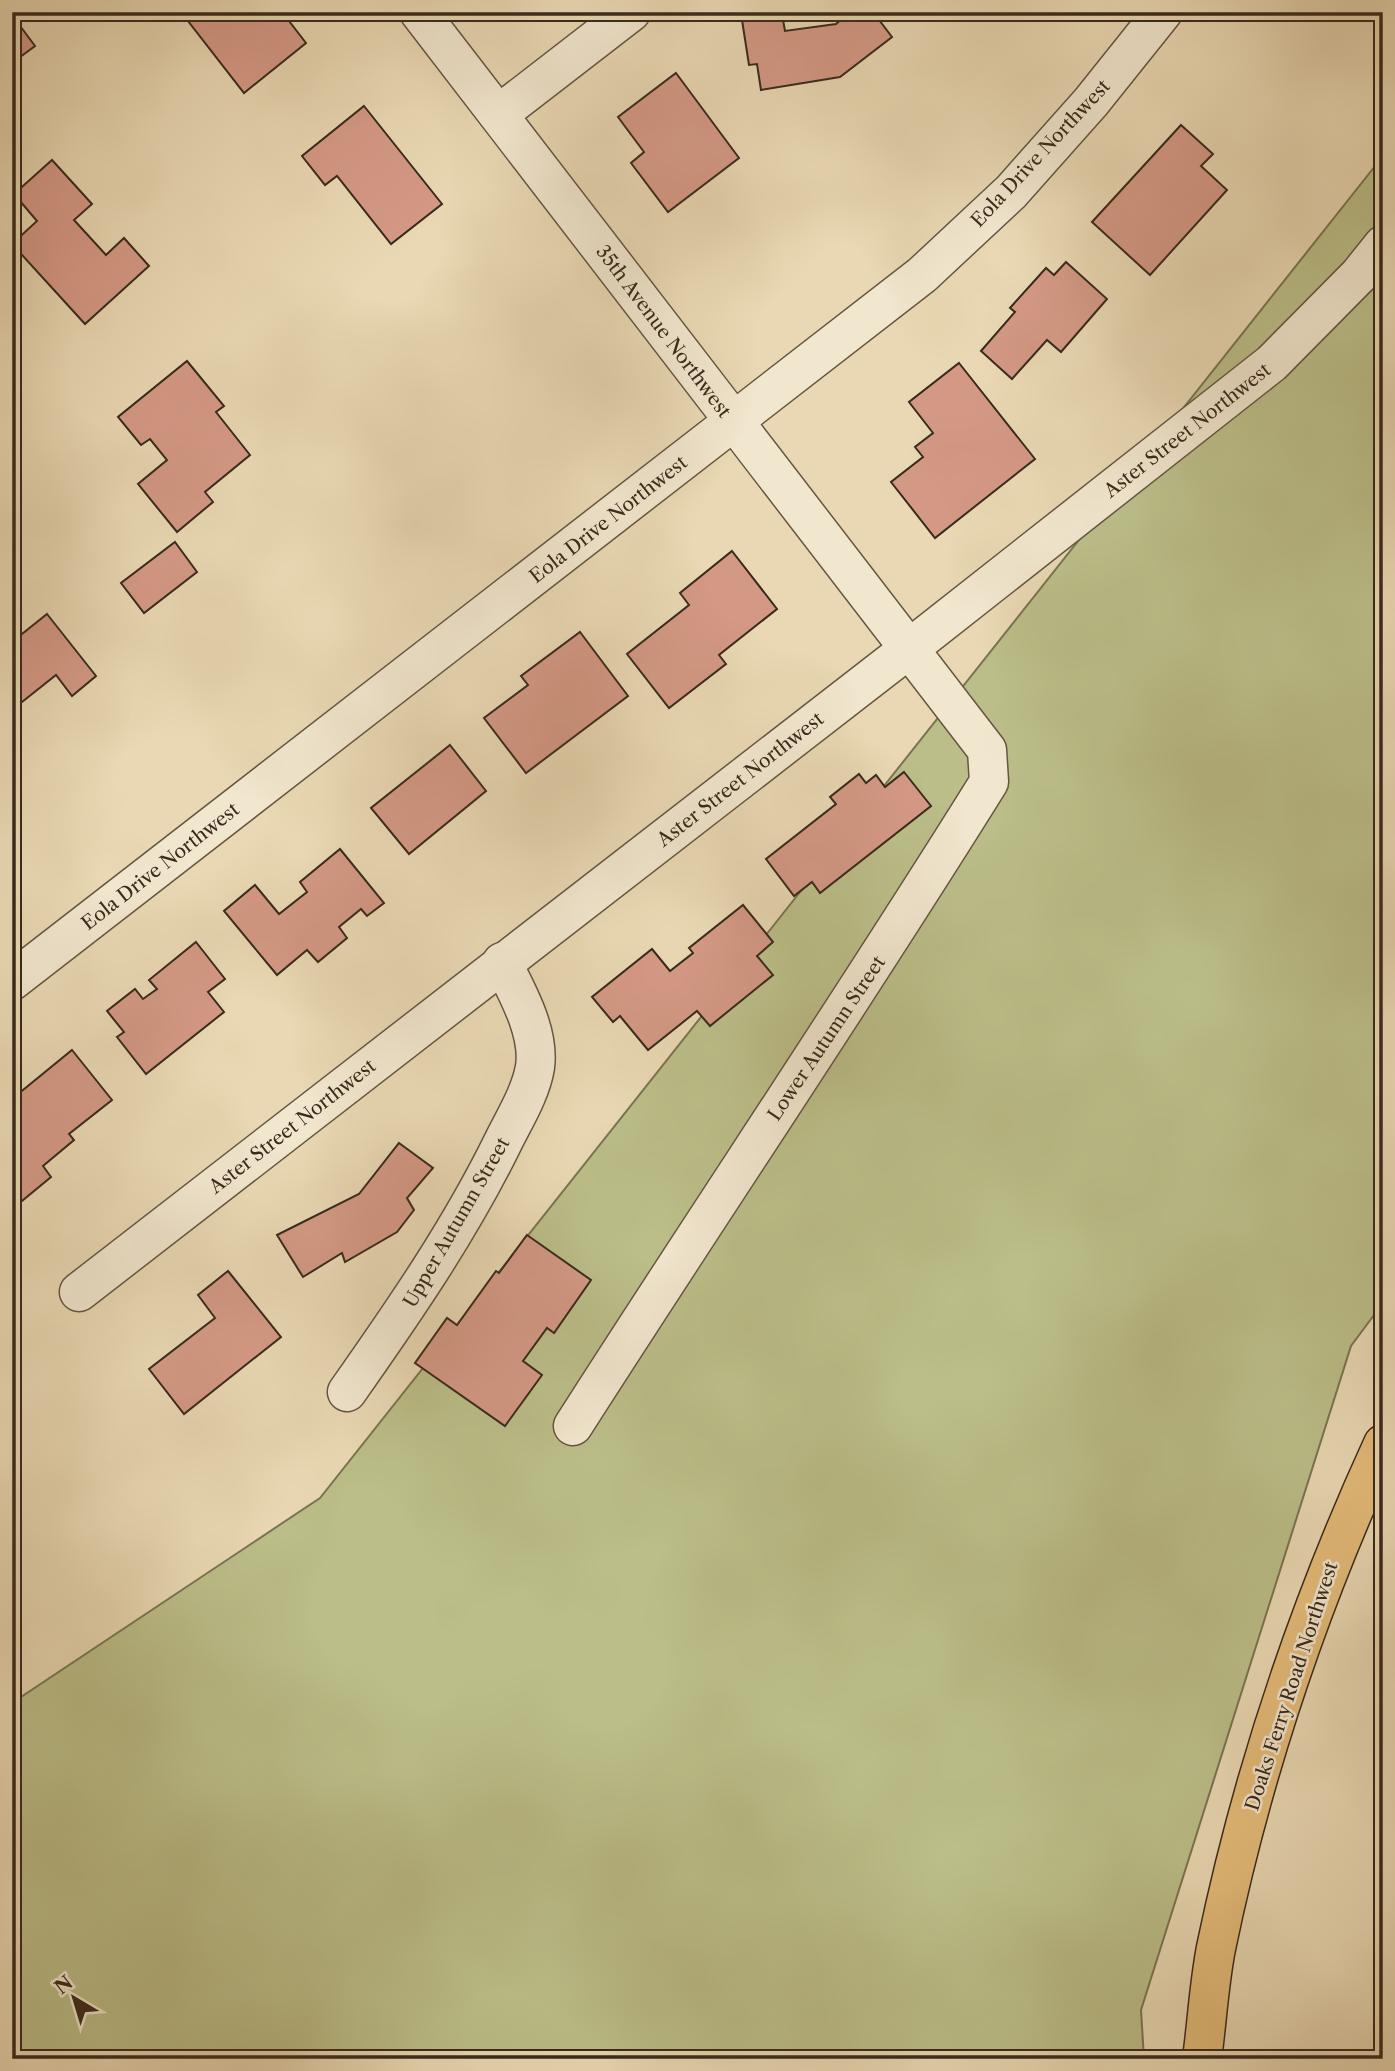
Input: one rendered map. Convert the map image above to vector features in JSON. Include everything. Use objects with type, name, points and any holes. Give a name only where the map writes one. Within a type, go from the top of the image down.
[{"type":"main road","name":"Doaks Ferry Road Northwest","points":[[1202,2059],[1216,1950],[1272,1731],[1339,1539],[1383,1444]]},
{"type":"street","name":"35th Avenue Northwest","points":[[419,12],[910,648]]},
{"type":"street","points":[[499,114],[631,12]]},
{"type":"street","name":"Eola Drive Northwest","points":[[12,981],[922,275],[1010,192],[1091,102],[1163,12]]},
{"type":"street","name":"Aster Street Northwest","points":[[79,1292],[910,648],[1272,363],[1359,275],[1383,245]]},
{"type":"street","name":"Lower Autumn Street","points":[[573,1426],[736,1171],[865,981],[989,782],[988,750],[910,648]]},
{"type":"street","name":"Upper Autumn Street","points":[[347,1392],[424,1283],[485,1180],[522,1104],[536,1066],[529,1017],[502,962]]},
{"type":"green space","points":[[1383,156],[1383,1303],[1351,1346],[1141,2010],[1144,2059],[12,2059],[12,1703],[320,1498]]},
{"type":"building","points":[[181,12],[282,12],[306,43],[244,93]]},
{"type":"building","points":[[850,12],[873,12],[892,37],[840,77],[761,90],[757,64],[749,65],[742,20],[782,14],[785,31],[836,24]]},
{"type":"building","points":[[12,15],[35,46],[12,63]]},
{"type":"building","points":[[676,73],[739,158],[668,212],[631,163],[644,152],[618,117]]},
{"type":"building","points":[[364,106],[442,204],[391,244],[337,176],[325,185],[302,156]]},
{"type":"building","points":[[1181,125],[1213,154],[1201,166],[1227,190],[1150,275],[1092,222]]},
{"type":"building","points":[[52,160],[92,204],[74,220],[106,255],[124,238],[149,266],[85,324],[12,244],[37,221],[14,194]]},
{"type":"building","points":[[1066,262],[1107,299],[1061,352],[1047,340],[1012,379],[981,351],[1015,312],[1010,308],[1046,268],[1054,275]]},
{"type":"building","points":[[187,361],[224,406],[216,412],[250,455],[205,492],[213,502],[177,532],[138,484],[167,460],[150,439],[141,445],[118,417]]},
{"type":"building","points":[[959,363],[1035,459],[935,538],[891,482],[923,457],[915,447],[933,433],[909,402]]},
{"type":"building","points":[[175,542],[197,572],[144,613],[121,583]]},
{"type":"building","points":[[732,551],[777,609],[719,655],[726,664],[669,708],[627,654],[689,605],[680,593]]},
{"type":"building","points":[[47,614],[96,676],[72,696],[56,675],[12,710],[12,642]]},
{"type":"building","points":[[580,632],[628,696],[526,773],[484,718],[528,685],[521,676]]},
{"type":"building","points":[[450,745],[486,791],[409,854],[371,808]]},
{"type":"building","points":[[904,772],[931,806],[820,893],[812,882],[794,896],[766,859],[836,804],[830,797],[859,774],[866,783],[876,775],[885,787]]},
{"type":"building","points":[[340,849],[384,903],[367,916],[361,909],[339,927],[347,938],[318,962],[307,950],[277,975],[224,911],[255,885],[279,914],[307,892],[300,882]]},
{"type":"building","points":[[743,905],[773,942],[757,956],[773,975],[710,1026],[697,1011],[648,1050],[620,1016],[613,1022],[592,997],[652,949],[670,971],[693,953],[689,948]]},
{"type":"building","points":[[196,942],[225,979],[208,992],[224,1012],[146,1074],[117,1037],[124,1032],[107,1011],[135,989],[143,999],[157,989],[149,980]]},
{"type":"building","points":[[72,1050],[112,1100],[69,1134],[74,1140],[43,1166],[51,1177],[17,1205],[12,1199],[12,1099]]},
{"type":"building","points":[[399,1143],[433,1168],[407,1198],[414,1210],[397,1232],[345,1262],[342,1253],[303,1277],[277,1235],[359,1194]]},
{"type":"building","points":[[527,1235],[591,1280],[554,1333],[547,1328],[523,1361],[542,1375],[505,1426],[415,1363],[447,1318],[457,1325],[496,1271],[499,1273]]},
{"type":"building","points":[[228,1271],[281,1337],[184,1414],[149,1369],[215,1318],[198,1295]]}]
